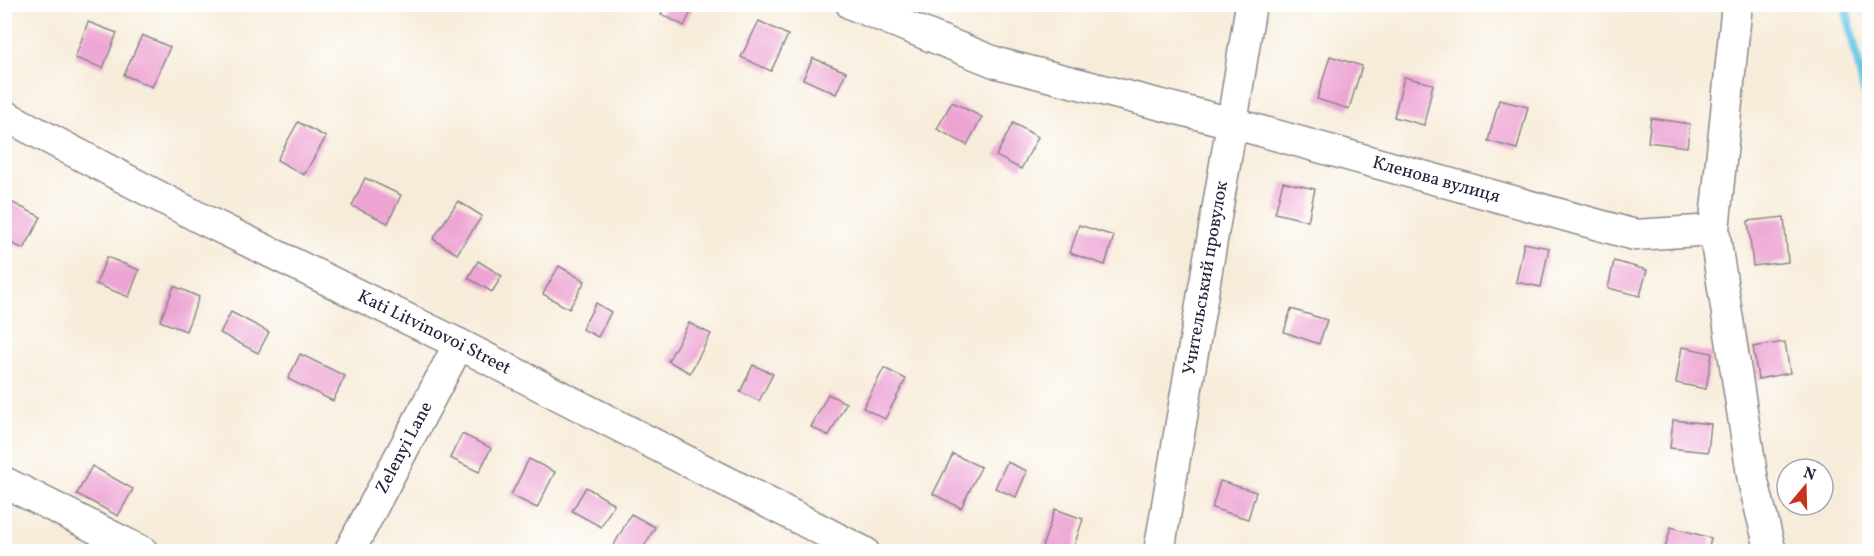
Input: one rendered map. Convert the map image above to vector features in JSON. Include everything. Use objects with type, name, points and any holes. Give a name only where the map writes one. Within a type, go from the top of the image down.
[{"type":"street","name":"Кленова вулиця","points":[[851,4],[997,63],[1232,123],[1635,235],[1714,230]]},
{"type":"street","name":"Учительський провулок","points":[[1160,552],[1251,4]]},
{"type":"street","points":[[1737,4],[1714,230],[1753,481],[1772,552]]},
{"type":"street","name":"Kati Litvinovoi Street","points":[[4,115],[200,218],[459,344],[864,552]]},
{"type":"street","name":"Zelenyi Lane","points":[[349,552],[459,344]]},
{"type":"street","points":[[4,482],[143,552]]},
{"type":"building","points":[[666,4],[695,4],[684,26],[661,14]]},
{"type":"building","points":[[759,21],[788,35],[771,71],[741,57]]},
{"type":"building","points":[[88,22],[117,33],[103,68],[75,58]]},
{"type":"building","points":[[142,35],[170,47],[152,87],[124,75]]},
{"type":"building","points":[[1330,56],[1362,66],[1349,109],[1317,99]]},
{"type":"building","points":[[813,58],[846,72],[836,94],[803,79]]},
{"type":"building","points":[[1404,77],[1433,84],[1424,125],[1394,117]]},
{"type":"building","points":[[1499,100],[1528,107],[1517,149],[1488,141]]},
{"type":"building","points":[[952,102],[982,117],[967,145],[937,129]]},
{"type":"building","points":[[1651,118],[1690,124],[1687,147],[1648,142]]},
{"type":"building","points":[[298,122],[326,137],[304,175],[277,160]]},
{"type":"building","points":[[1013,123],[1038,137],[1021,169],[996,156]]},
{"type":"building","points":[[365,178],[401,195],[388,223],[352,206]]},
{"type":"building","points":[[1283,182],[1315,189],[1308,221],[1275,213]]},
{"type":"building","points":[[9,201],[41,217],[24,249],[4,240],[4,210]]},
{"type":"building","points":[[458,201],[482,216],[457,254],[433,239]]},
{"type":"building","points":[[1784,217],[1788,262],[1753,266],[1748,221]]},
{"type":"building","points":[[1079,225],[1114,236],[1105,265],[1070,253]]},
{"type":"building","points":[[1524,243],[1549,248],[1541,287],[1516,282]]},
{"type":"building","points":[[107,257],[139,270],[129,297],[96,284]]},
{"type":"building","points":[[478,261],[502,276],[492,292],[468,278]]},
{"type":"building","points":[[1614,261],[1647,270],[1640,296],[1608,288]]},
{"type":"building","points":[[559,266],[585,281],[569,309],[543,294]]},
{"type":"building","points":[[174,286],[199,297],[186,331],[160,321]]},
{"type":"building","points":[[596,303],[611,312],[598,337],[582,329]]},
{"type":"building","points":[[1291,309],[1327,320],[1319,344],[1284,332]]},
{"type":"building","points":[[231,312],[269,332],[258,353],[220,333]]},
{"type":"building","points":[[689,323],[711,334],[690,373],[668,361]]},
{"type":"building","points":[[1785,342],[1790,373],[1758,379],[1753,347]]},
{"type":"building","points":[[1682,347],[1712,353],[1706,389],[1676,383]]},
{"type":"building","points":[[300,354],[345,376],[333,401],[288,379]]},
{"type":"building","points":[[753,365],[773,374],[759,401],[740,392]]},
{"type":"building","points":[[884,368],[906,379],[885,419],[863,408]]},
{"type":"building","points":[[828,394],[846,403],[829,436],[811,427]]},
{"type":"building","points":[[1673,420],[1711,424],[1708,452],[1670,448]]},
{"type":"building","points":[[462,434],[491,448],[479,472],[450,458]]},
{"type":"building","points":[[953,454],[981,467],[961,508],[933,494]]},
{"type":"building","points":[[529,459],[555,472],[537,508],[511,495]]},
{"type":"building","points":[[1007,462],[1027,471],[1016,497],[995,488]]},
{"type":"building","points":[[92,466],[133,489],[118,516],[77,494]]},
{"type":"building","points":[[1220,481],[1256,492],[1248,519],[1212,508]]},
{"type":"building","points":[[586,487],[614,504],[601,527],[572,511]]},
{"type":"building","points":[[1055,509],[1083,519],[1072,552],[1041,550]]},
{"type":"building","points":[[631,514],[655,527],[641,552],[625,552],[614,545]]},
{"type":"building","points":[[1671,527],[1711,538],[1708,552],[1664,552]]},
{"type":"waterway","points":[[1845,4],[1870,117]]}]
